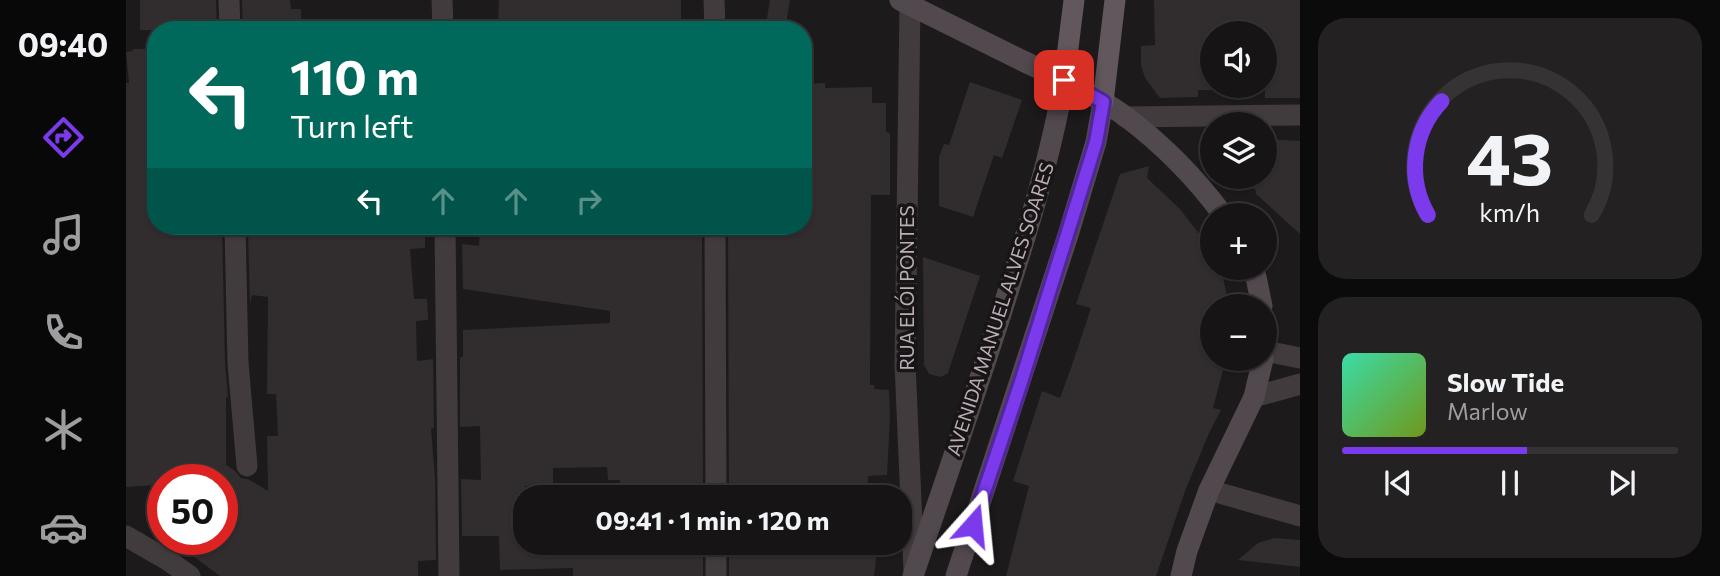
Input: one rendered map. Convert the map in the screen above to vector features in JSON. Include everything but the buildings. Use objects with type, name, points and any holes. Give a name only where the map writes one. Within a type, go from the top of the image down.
[{"type":"main road","points":[[1064,80],[1074,0]]},
{"type":"main road","points":[[956,576],[1021,382],[1096,142],[1115,0]]},
{"type":"main road","points":[[905,3],[1064,80],[1103,102],[1174,159],[1214,203]]},
{"type":"main road","name":"AVENIDA MANUEL ALVES SOARES","points":[[914,574],[1032,218],[1055,130],[1064,80]]},
{"type":"main road","points":[[1181,576],[1209,490],[1254,397],[1260,371]]},
{"type":"street","points":[[229,0],[230,21]]},
{"type":"street","points":[[442,0],[443,21]]},
{"type":"street","points":[[714,0],[715,21]]},
{"type":"street","name":"RUA ELÓI PONTES","points":[[905,3],[905,364],[914,574]]},
{"type":"street","points":[[1125,117],[1300,115]]},
{"type":"street","points":[[234,235],[238,363],[247,466]]},
{"type":"street","points":[[445,235],[449,576]]},
{"type":"street","points":[[715,235],[716,485]]},
{"type":"street","points":[[1277,353],[1300,358]]},
{"type":"street","points":[[1254,397],[1300,384]]},
{"type":"street","points":[[1209,490],[1300,516]]},
{"type":"street","points":[[126,536],[190,576]]},
{"type":"street","points":[[716,555],[716,576]]},
{"type":"route","points":[[973,525],[1096,142],[1103,102],[1064,80]]}]
